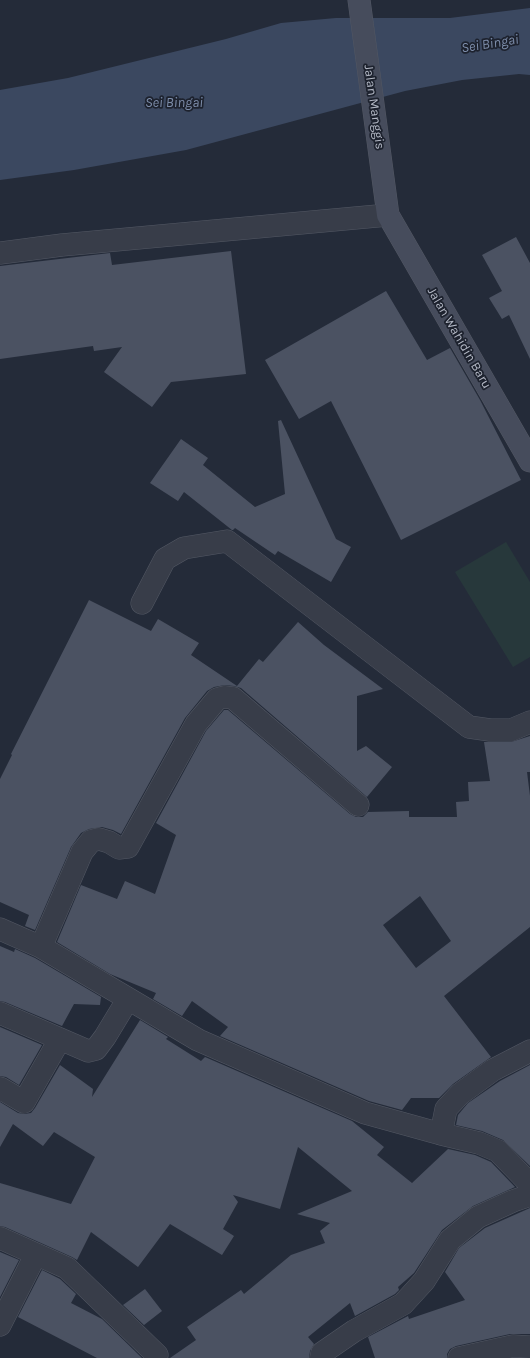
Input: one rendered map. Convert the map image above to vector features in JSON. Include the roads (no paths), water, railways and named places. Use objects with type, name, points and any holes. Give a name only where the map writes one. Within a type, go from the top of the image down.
[{"type":"street","name":"Jalan Manggis","points":[[359,0],[388,215]]},
{"type":"street","points":[[0,253],[62,245],[388,215]]},
{"type":"street","name":"Jalan Wahidin Baru","points":[[388,215],[530,461]]},
{"type":"street","points":[[142,604],[165,559],[184,548],[227,541],[469,727],[490,730],[511,730],[530,722]]},
{"type":"street","points":[[41,947],[82,852],[91,841],[99,839],[110,842],[119,848],[128,847],[196,724],[217,699],[224,697],[234,698],[358,805]]},
{"type":"street","points":[[0,929],[41,947],[198,1040],[365,1113],[479,1143],[498,1151],[530,1184]]},
{"type":"street","points":[[0,1013],[88,1051],[96,1049],[128,999]]},
{"type":"street","points":[[0,1088],[24,1102],[60,1039]]},
{"type":"street","points":[[441,1134],[446,1109],[460,1094],[493,1070],[530,1051]]},
{"type":"street","points":[[321,1358],[322,1353],[354,1331],[403,1304],[424,1281],[450,1240],[478,1217],[530,1195]]},
{"type":"street","points":[[0,1238],[67,1268],[157,1355]]},
{"type":"street","points":[[0,1325],[36,1254]]},
{"type":"street","points":[[459,1358],[513,1346],[530,1346]]},
{"type":"water","name":"Sei Bingai","points":[[530,8],[530,75],[519,74],[462,80],[405,91],[186,150],[74,170],[0,180],[0,90],[68,78],[226,39],[281,23],[336,18],[450,18]]}]
